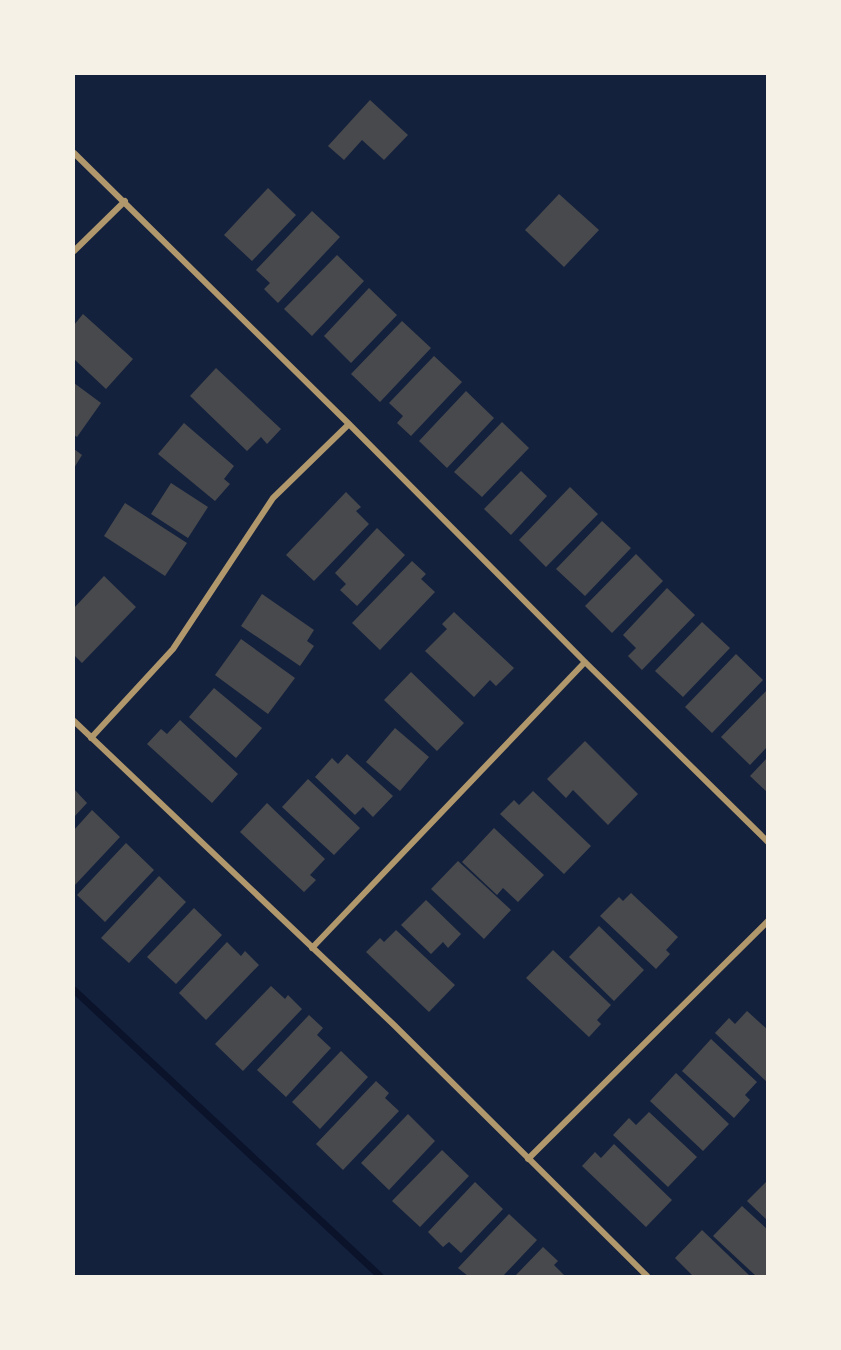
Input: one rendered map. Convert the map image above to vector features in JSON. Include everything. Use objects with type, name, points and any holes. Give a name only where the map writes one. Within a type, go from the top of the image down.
[{"type":"street","points":[[74,153],[350,424],[585,663],[768,842]]},
{"type":"street","points":[[74,251],[125,201]]},
{"type":"street","points":[[92,738],[173,650],[273,498],[350,424]]},
{"type":"street","points":[[312,948],[585,663]]},
{"type":"street","points":[[74,721],[394,1025],[647,1276]]},
{"type":"street","points":[[528,1159],[768,921]]},
{"type":"building","points":[[370,100],[408,135],[384,160],[362,140],[344,160],[328,146]]},
{"type":"building","points":[[268,188],[296,215],[252,261],[224,235]]},
{"type":"building","points":[[559,194],[599,230],[564,267],[525,230]]},
{"type":"building","points":[[312,211],[340,237],[278,303],[264,289],[270,283],[256,270]]},
{"type":"building","points":[[337,255],[364,281],[312,336],[284,309]]},
{"type":"building","points":[[369,288],[397,315],[351,363],[324,336]]},
{"type":"building","points":[[83,314],[133,359],[106,389],[74,359],[74,325]]},
{"type":"building","points":[[402,321],[431,348],[380,402],[351,374]]},
{"type":"building","points":[[434,356],[462,382],[411,436],[397,423],[403,416],[389,403]]},
{"type":"building","points":[[216,368],[281,429],[267,444],[261,437],[247,451],[190,396]]},
{"type":"building","points":[[74,383],[101,403],[77,437],[74,435]]},
{"type":"building","points":[[466,391],[494,418],[447,468],[419,441]]},
{"type":"building","points":[[502,422],[529,448],[482,497],[454,472]]},
{"type":"building","points":[[184,423],[234,466],[224,479],[230,484],[215,501],[158,454]]},
{"type":"building","points":[[74,449],[82,455],[74,468]]},
{"type":"building","points":[[521,471],[547,496],[511,535],[484,509]]},
{"type":"building","points":[[171,483],[208,507],[188,538],[151,514]]},
{"type":"building","points":[[570,487],[598,514],[546,567],[519,540]]},
{"type":"building","points":[[346,492],[361,507],[356,511],[369,524],[314,581],[286,555]]},
{"type":"building","points":[[125,503],[187,543],[165,576],[104,536]]},
{"type":"building","points":[[602,521],[631,548],[585,596],[556,569]]},
{"type":"building","points":[[377,528],[405,555],[357,606],[340,590],[346,584],[335,573]]},
{"type":"building","points":[[636,554],[663,581],[612,633],[585,606]]},
{"type":"building","points":[[412,561],[426,574],[421,579],[435,592],[380,650],[352,623]]},
{"type":"building","points":[[104,576],[136,607],[82,663],[74,655],[74,608]]},
{"type":"building","points":[[667,588],[695,615],[642,670],[628,656],[636,648],[623,635]]},
{"type":"building","points":[[262,594],[314,630],[307,641],[314,646],[300,666],[241,626]]},
{"type":"building","points":[[454,612],[514,668],[496,686],[490,680],[474,697],[425,651],[447,629],[442,624]]},
{"type":"building","points":[[702,622],[730,648],[683,697],[655,671]]},
{"type":"building","points":[[241,639],[295,678],[268,714],[215,675]]},
{"type":"building","points":[[736,654],[763,680],[712,733],[685,707]]},
{"type":"building","points":[[411,672],[464,723],[437,751],[384,700]]},
{"type":"building","points":[[214,688],[262,728],[236,758],[189,717]]},
{"type":"building","points":[[768,689],[768,746],[750,765],[721,737]]},
{"type":"building","points":[[180,720],[238,774],[212,803],[147,744],[161,729],[167,734]]},
{"type":"building","points":[[395,728],[429,757],[400,791],[366,762]]},
{"type":"building","points":[[585,741],[638,794],[608,825],[573,790],[566,798],[547,779]]},
{"type":"building","points":[[347,754],[393,796],[373,817],[363,807],[355,815],[315,777],[332,758],[338,764]]},
{"type":"building","points":[[768,757],[768,793],[750,776]]},
{"type":"building","points":[[308,779],[360,828],[334,855],[282,807]]},
{"type":"building","points":[[74,789],[87,803],[74,817]]},
{"type":"building","points":[[533,791],[591,846],[564,874],[500,814],[514,800],[519,805]]},
{"type":"building","points":[[267,803],[325,859],[310,875],[316,880],[304,892],[240,832]]},
{"type":"building","points":[[92,810],[120,837],[74,886],[74,830]]},
{"type":"building","points":[[494,828],[544,875],[518,902],[503,888],[497,895],[462,862]]},
{"type":"building","points":[[126,843],[154,870],[105,922],[77,895]]},
{"type":"building","points":[[458,861],[511,910],[484,939],[431,889]]},
{"type":"building","points":[[159,876],[186,902],[129,963],[101,938]]},
{"type":"building","points":[[631,893],[678,937],[666,950],[670,954],[656,969],[600,916],[619,897],[623,901]]},
{"type":"building","points":[[426,900],[461,934],[448,948],[443,942],[431,954],[401,925]]},
{"type":"building","points":[[194,908],[222,935],[176,984],[147,957]]},
{"type":"building","points":[[599,926],[644,970],[614,1001],[569,957]]},
{"type":"building","points":[[396,930],[455,985],[429,1012],[366,952],[380,938],[384,942]]},
{"type":"building","points":[[227,942],[241,956],[245,951],[259,965],[206,1020],[179,993]]},
{"type":"building","points":[[553,950],[611,1005],[597,1020],[601,1024],[589,1037],[526,978]]},
{"type":"building","points":[[271,986],[285,999],[288,995],[302,1009],[243,1071],[215,1044]]},
{"type":"building","points":[[747,1011],[768,1030],[768,1083],[715,1033],[729,1018],[735,1024]]},
{"type":"building","points":[[309,1015],[323,1028],[317,1035],[331,1048],[286,1097],[257,1070]]},
{"type":"building","points":[[711,1039],[757,1082],[745,1095],[750,1100],[734,1118],[682,1071]]},
{"type":"building","points":[[341,1051],[368,1077],[320,1129],[292,1102]]},
{"type":"building","points":[[676,1073],[729,1124],[703,1151],[650,1101]]},
{"type":"building","points":[[376,1081],[389,1093],[385,1098],[399,1111],[343,1170],[316,1144]]},
{"type":"building","points":[[649,1112],[697,1157],[668,1187],[613,1135],[629,1118],[636,1125]]},
{"type":"building","points":[[408,1114],[435,1141],[389,1190],[361,1163]]},
{"type":"building","points":[[614,1144],[672,1200],[646,1227],[582,1166],[595,1152],[601,1158]]},
{"type":"building","points":[[442,1150],[469,1176],[420,1227],[392,1201]]},
{"type":"building","points":[[768,1180],[768,1221],[747,1201]]},
{"type":"building","points":[[475,1182],[503,1209],[461,1253],[449,1242],[443,1247],[428,1232]]},
{"type":"building","points":[[742,1206],[768,1230],[768,1276],[756,1276],[713,1236]]},
{"type":"building","points":[[509,1214],[537,1240],[503,1276],[468,1276],[458,1268]]},
{"type":"building","points":[[702,1230],[750,1276],[693,1276],[675,1258]]},
{"type":"building","points":[[543,1247],[558,1261],[554,1265],[565,1276],[515,1276]]},
{"type":"waterway","points":[[74,990],[380,1276]]}]
